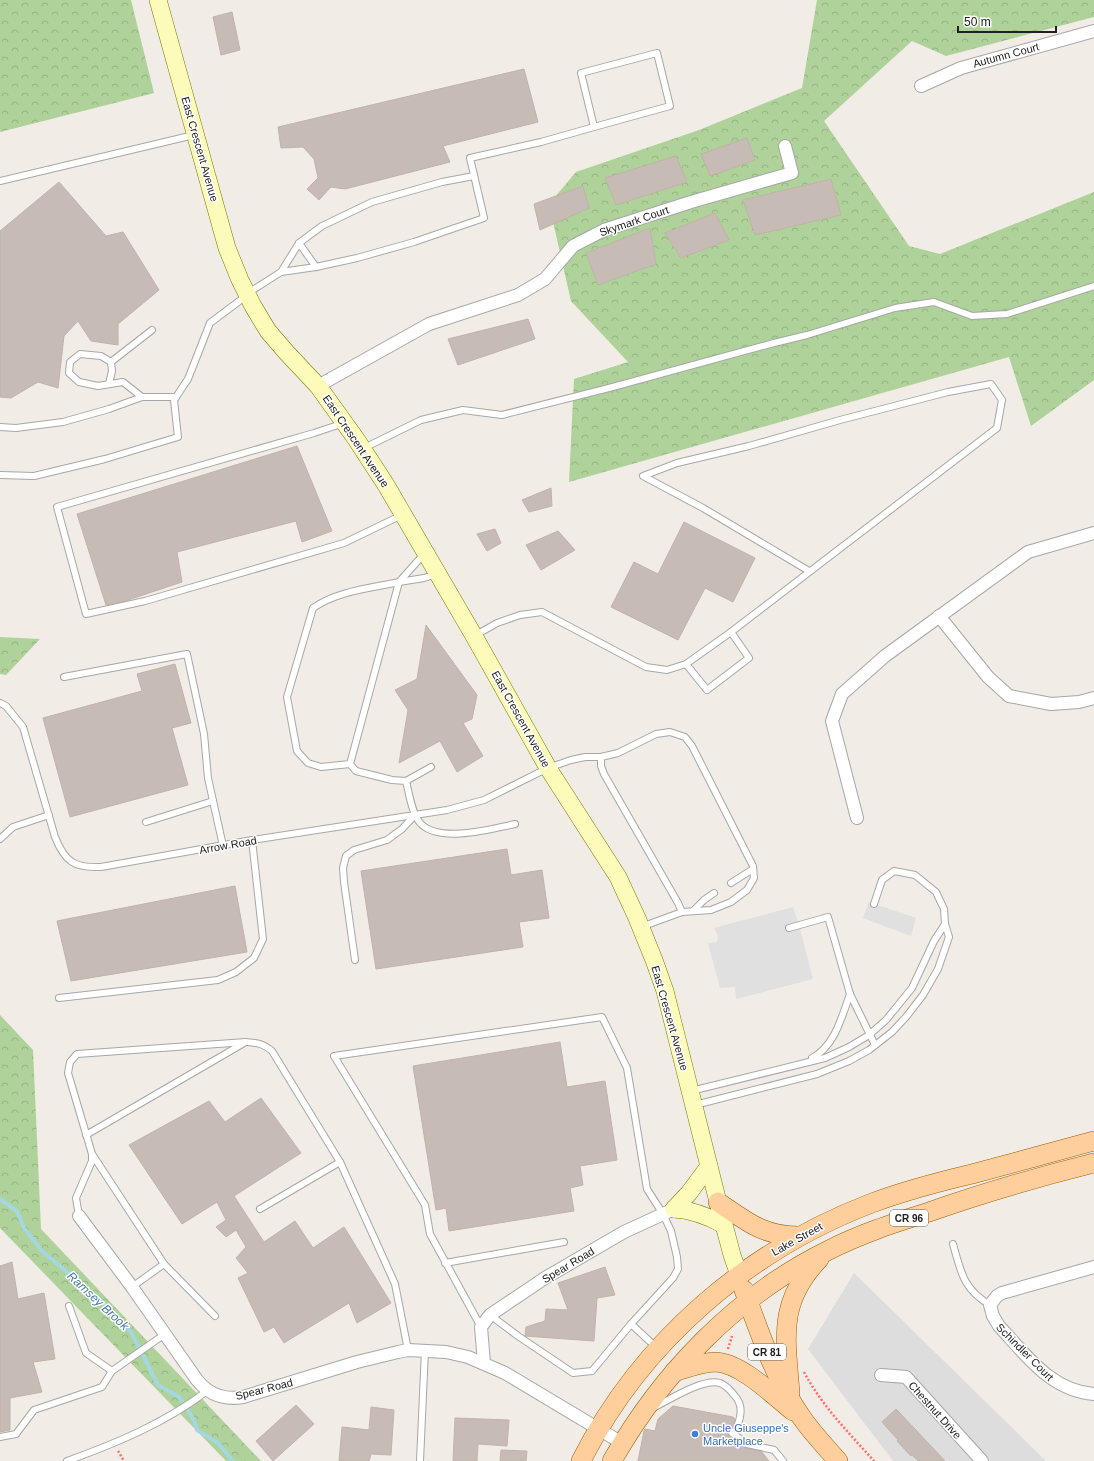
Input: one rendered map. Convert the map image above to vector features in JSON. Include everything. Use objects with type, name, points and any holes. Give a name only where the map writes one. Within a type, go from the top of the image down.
[{"type":"main road","name":"Lake Street","points":[[581,1461],[599,1429],[629,1385],[658,1349],[705,1303],[739,1275],[777,1249],[798,1236],[848,1213],[898,1194],[1094,1141]]},
{"type":"main road","name":"CR 96","points":[[748,1301],[792,1270],[828,1250],[870,1232],[946,1206],[1094,1163]]},
{"type":"main road","points":[[718,1202],[744,1220],[759,1228],[779,1235],[798,1236]]},
{"type":"main road","points":[[791,1401],[786,1335],[786,1324],[790,1306],[805,1275],[828,1250]]},
{"type":"main road","name":"East Crescent Avenue","points":[[739,1275],[768,1356],[791,1401],[803,1419],[838,1461]]},
{"type":"main road","points":[[612,1461],[641,1414],[673,1373],[710,1334],[748,1301]]},
{"type":"main road","points":[[673,1373],[704,1364],[717,1362],[725,1364],[744,1372],[803,1419]]},
{"type":"street","name":"East Crescent Avenue","points":[[158,0],[227,248],[247,294],[268,331],[318,386],[386,485],[474,636],[548,768],[618,877],[641,928],[665,991],[718,1202],[739,1275]]},
{"type":"street","name":"Autumn Court","points":[[921,86],[961,68],[1094,31]]},
{"type":"street","name":"Skymark Court","points":[[318,386],[429,324],[518,295],[545,279],[573,246],[604,230],[691,202],[792,173],[785,146]]},
{"type":"street","points":[[857,818],[832,721],[842,694],[885,656],[1028,552],[1094,533]]},
{"type":"street","points":[[939,616],[988,677],[1010,696],[1051,704],[1079,702],[1094,698]]},
{"type":"street","points":[[669,1212],[689,1193],[709,1166]]},
{"type":"street","points":[[669,1212],[691,1211],[713,1219],[724,1225]]},
{"type":"street","name":"Spear Road","points":[[481,1327],[490,1315],[545,1278],[624,1232],[669,1212]]},
{"type":"street","points":[[79,1216],[132,1287],[197,1380],[207,1391]]},
{"type":"street","points":[[990,1305],[997,1296],[1002,1294],[1094,1267]]},
{"type":"street","name":"Schindler Court","points":[[990,1305],[993,1316],[999,1326],[1045,1374],[1056,1383],[1064,1387],[1084,1394],[1094,1394]]},
{"type":"street","points":[[481,1327],[484,1363]]},
{"type":"street","name":"Spear Road","points":[[207,1391],[221,1397],[243,1397],[357,1362],[408,1350],[446,1352],[468,1357],[505,1372],[622,1443]]},
{"type":"street","name":"Chestnut Drive","points":[[881,1375],[906,1378],[982,1461]]},
{"type":"lane","points":[[0,475],[34,476],[178,437],[174,400],[188,379],[210,323],[247,294],[281,272],[316,267],[414,242],[484,218],[470,158],[541,142],[670,106],[657,53],[581,73],[594,127]]},
{"type":"lane","points":[[0,181],[196,135]]},
{"type":"lane","points":[[281,272],[299,243],[322,226],[372,202],[442,182],[474,176]]},
{"type":"lane","points":[[299,243],[316,267]]},
{"type":"lane","points":[[362,449],[421,420],[463,410],[502,415],[807,335],[895,308],[934,302],[972,316],[1007,314],[1094,286]]},
{"type":"lane","points":[[111,362],[152,330]]},
{"type":"lane","points":[[111,362],[101,356],[80,354],[70,362],[69,373],[79,382],[98,386],[123,382],[142,397]]},
{"type":"lane","points":[[109,384],[112,371],[111,362]]},
{"type":"lane","points":[[474,636],[497,623],[520,615],[542,612],[646,667],[667,670],[686,664],[731,632],[997,428],[1002,400],[991,384],[948,392],[840,420],[742,448],[677,463],[643,476],[703,508],[810,571]]},
{"type":"lane","points":[[0,427],[16,428],[63,422],[109,409],[142,397],[176,397]]},
{"type":"lane","points":[[344,423],[57,507],[86,614],[145,601],[344,543],[403,514]]},
{"type":"lane","points":[[350,764],[399,582],[425,552]]},
{"type":"lane","points":[[350,764],[321,767],[308,763],[297,751],[287,697],[313,608],[322,602],[350,593],[438,574]]},
{"type":"lane","points":[[686,664],[707,690],[749,658],[731,632]]},
{"type":"lane","points":[[64,677],[187,654],[204,734],[208,778],[223,846]]},
{"type":"lane","name":"Arrow Road","points":[[3,704],[23,727],[55,837],[60,850],[68,860],[76,865],[101,867],[252,840],[447,810],[484,800],[548,768],[571,760],[618,753],[656,734],[670,732],[685,737],[692,746],[753,866],[753,869]]},
{"type":"lane","points":[[601,756],[601,766],[604,774],[682,912]]},
{"type":"lane","points":[[350,764],[356,771],[392,780],[406,781],[431,767]]},
{"type":"lane","points":[[406,781],[415,815],[420,824],[430,831],[444,835],[485,830],[515,824]]},
{"type":"lane","points":[[146,822],[213,801]]},
{"type":"lane","points":[[0,839],[13,827],[49,814]]},
{"type":"lane","points":[[355,960],[344,882],[343,868],[346,856],[354,850],[387,840],[402,829],[415,815]]},
{"type":"lane","points":[[59,998],[218,980],[236,972],[254,958],[263,939],[252,840]]},
{"type":"lane","points":[[641,928],[682,912],[711,910],[731,902],[747,890],[754,878],[753,869],[731,883]]},
{"type":"lane","points":[[692,1098],[817,1074],[849,1061],[875,1045],[892,1032],[906,1018],[923,995],[938,969],[949,937],[945,924],[944,909],[936,892],[915,875],[894,871],[882,880],[874,904]]},
{"type":"lane","points":[[694,912],[704,900],[714,893]]},
{"type":"lane","points":[[789,928],[828,917],[850,994],[875,1045]]},
{"type":"lane","points":[[692,1098],[807,1061],[825,1058],[849,1047],[869,1035],[886,1020],[912,988],[934,942],[945,924]]},
{"type":"lane","points":[[807,1061],[818,1055],[832,1038],[850,994]]},
{"type":"lane","points":[[481,1327],[430,1234],[425,1205],[334,1056],[602,1017],[627,1068],[648,1189],[669,1212],[678,1269],[674,1278],[592,1371],[573,1373],[490,1315]]},
{"type":"lane","points":[[86,1135],[246,1042]]},
{"type":"lane","points":[[215,1316],[164,1264],[92,1154],[68,1073],[70,1062],[77,1054],[246,1042],[257,1042],[263,1044],[272,1051],[340,1162],[395,1284],[408,1350]]},
{"type":"lane","points":[[79,1216],[76,1198],[92,1161],[92,1154]]},
{"type":"lane","points":[[260,1209],[340,1162]]},
{"type":"lane","points":[[445,1263],[564,1242]]},
{"type":"lane","points":[[953,1244],[965,1281],[974,1294],[990,1305]]},
{"type":"lane","points":[[132,1287],[164,1264]]},
{"type":"lane","points":[[69,1306],[86,1353],[112,1371]]},
{"type":"lane","points":[[632,1324],[658,1349]]},
{"type":"lane","points":[[0,1437],[16,1434],[34,1410],[102,1386],[112,1371],[165,1334]]},
{"type":"lane","points":[[420,1461],[425,1350]]},
{"type":"lane","points":[[641,1414],[701,1384],[720,1383],[730,1389],[742,1408],[736,1430],[732,1433],[747,1444],[774,1450],[783,1461]]},
{"type":"lane","points":[[67,1461],[114,1443],[140,1431],[172,1415],[207,1391]]},
{"type":"path","points":[[727,1354],[733,1330]]},
{"type":"path","points":[[803,1369],[829,1410],[874,1461]]},
{"type":"shaded area","points":[[869,902],[916,918],[911,936],[863,918]]},
{"type":"shaded area","points":[[793,907],[813,979],[736,999],[735,987],[720,988],[708,943],[717,942],[718,936],[714,928]]},
{"type":"shaded area","points":[[854,1273],[1046,1461],[893,1461],[808,1349]]},
{"type":"green space","points":[[0,0],[131,0],[154,93],[0,132]]},
{"type":"green space","points":[[817,0],[1094,0],[1094,17],[946,56],[912,41],[824,121],[909,246],[940,254],[1094,192],[1094,380],[1031,426],[1009,357],[569,482],[574,379],[628,362],[571,301],[549,204],[576,172],[699,130],[802,88]]},
{"type":"green space","points":[[0,637],[40,639],[6,675],[0,674]]},
{"type":"green space","points":[[0,1015],[33,1050],[41,1229],[261,1461],[226,1461],[0,1228]]},
{"type":"building","points":[[232,12],[240,50],[221,55],[213,17]]},
{"type":"building","points":[[524,69],[538,122],[443,146],[450,162],[345,189],[331,187],[319,200],[307,189],[318,178],[314,159],[303,147],[281,148],[278,127]]},
{"type":"building","points":[[747,138],[755,160],[710,176],[701,154]]},
{"type":"building","points":[[676,156],[687,182],[616,205],[605,178]]},
{"type":"building","points":[[831,179],[841,215],[755,235],[743,200]]},
{"type":"building","points":[[59,182],[106,236],[123,232],[159,290],[118,324],[118,345],[91,341],[78,321],[64,336],[58,388],[38,382],[11,398],[0,397],[0,231]]},
{"type":"building","points":[[583,186],[589,208],[540,230],[534,204]]},
{"type":"building","points":[[715,213],[729,240],[681,258],[665,233]]},
{"type":"building","points":[[650,228],[656,264],[598,285],[586,253]]},
{"type":"building","points":[[528,319],[535,339],[458,365],[448,339]]},
{"type":"building","points":[[297,446],[332,531],[302,542],[296,521],[177,552],[182,582],[125,601],[106,605],[77,514]]},
{"type":"building","points":[[551,488],[552,506],[529,512],[522,500]]},
{"type":"building","points":[[684,522],[755,558],[733,602],[705,588],[678,640],[611,607],[634,562],[658,574]]},
{"type":"building","points":[[495,529],[501,543],[487,551],[477,534]]},
{"type":"building","points":[[558,531],[575,550],[541,570],[526,545]]},
{"type":"building","points":[[426,625],[477,695],[472,719],[463,723],[483,756],[457,772],[440,741],[399,763],[408,710],[395,690],[417,679]]},
{"type":"building","points":[[175,664],[191,723],[172,728],[188,785],[70,817],[43,718],[142,691],[137,674]]},
{"type":"building","points":[[507,849],[511,875],[542,870],[549,918],[519,922],[523,947],[376,969],[361,871]]},
{"type":"building","points":[[235,886],[247,952],[71,981],[57,921]]},
{"type":"building","points":[[560,1042],[567,1087],[605,1081],[617,1160],[580,1166],[583,1185],[570,1188],[574,1211],[449,1231],[446,1208],[436,1210],[413,1066]]},
{"type":"building","points":[[261,1098],[301,1153],[234,1196],[264,1242],[295,1221],[313,1248],[344,1227],[391,1303],[357,1323],[349,1303],[284,1343],[274,1327],[264,1332],[238,1278],[248,1273],[236,1258],[246,1247],[236,1230],[226,1237],[216,1227],[226,1220],[217,1202],[182,1224],[129,1145],[209,1101],[225,1122]]},
{"type":"building","points":[[12,1262],[18,1299],[44,1293],[55,1359],[33,1362],[42,1392],[10,1398],[10,1430],[0,1432],[0,1266]]},
{"type":"building","points":[[605,1267],[615,1295],[597,1298],[594,1341],[525,1336],[526,1327],[545,1321],[546,1309],[568,1310],[558,1283]]},
{"type":"building","points":[[296,1405],[314,1424],[273,1461],[256,1441]]},
{"type":"building","name":"Uncle Giuseppe's Marketplace","points":[[673,1406],[733,1417],[735,1419],[732,1427],[728,1431],[728,1435],[745,1448],[762,1452],[769,1461],[638,1461],[645,1429],[655,1431],[658,1419]]},
{"type":"building","points":[[371,1407],[394,1410],[391,1455],[371,1454],[369,1461],[339,1461],[342,1427],[369,1430]]},
{"type":"building","points":[[896,1409],[945,1461],[918,1461],[912,1455],[911,1456],[882,1422]]},
{"type":"building","points":[[455,1418],[509,1420],[507,1446],[478,1444],[477,1461],[453,1461]]},
{"type":"building","points":[[501,1450],[527,1451],[526,1461],[500,1461]]},
{"type":"waterway","name":"Ramsey Brook","points":[[0,1199],[17,1211],[24,1228],[41,1250],[101,1301],[131,1332],[158,1385],[179,1397],[194,1420],[197,1430],[218,1443],[233,1461]]},
{"type":"place","name":"Uncle Giuseppe's Marketplace","points":[[695,1434]]}]
